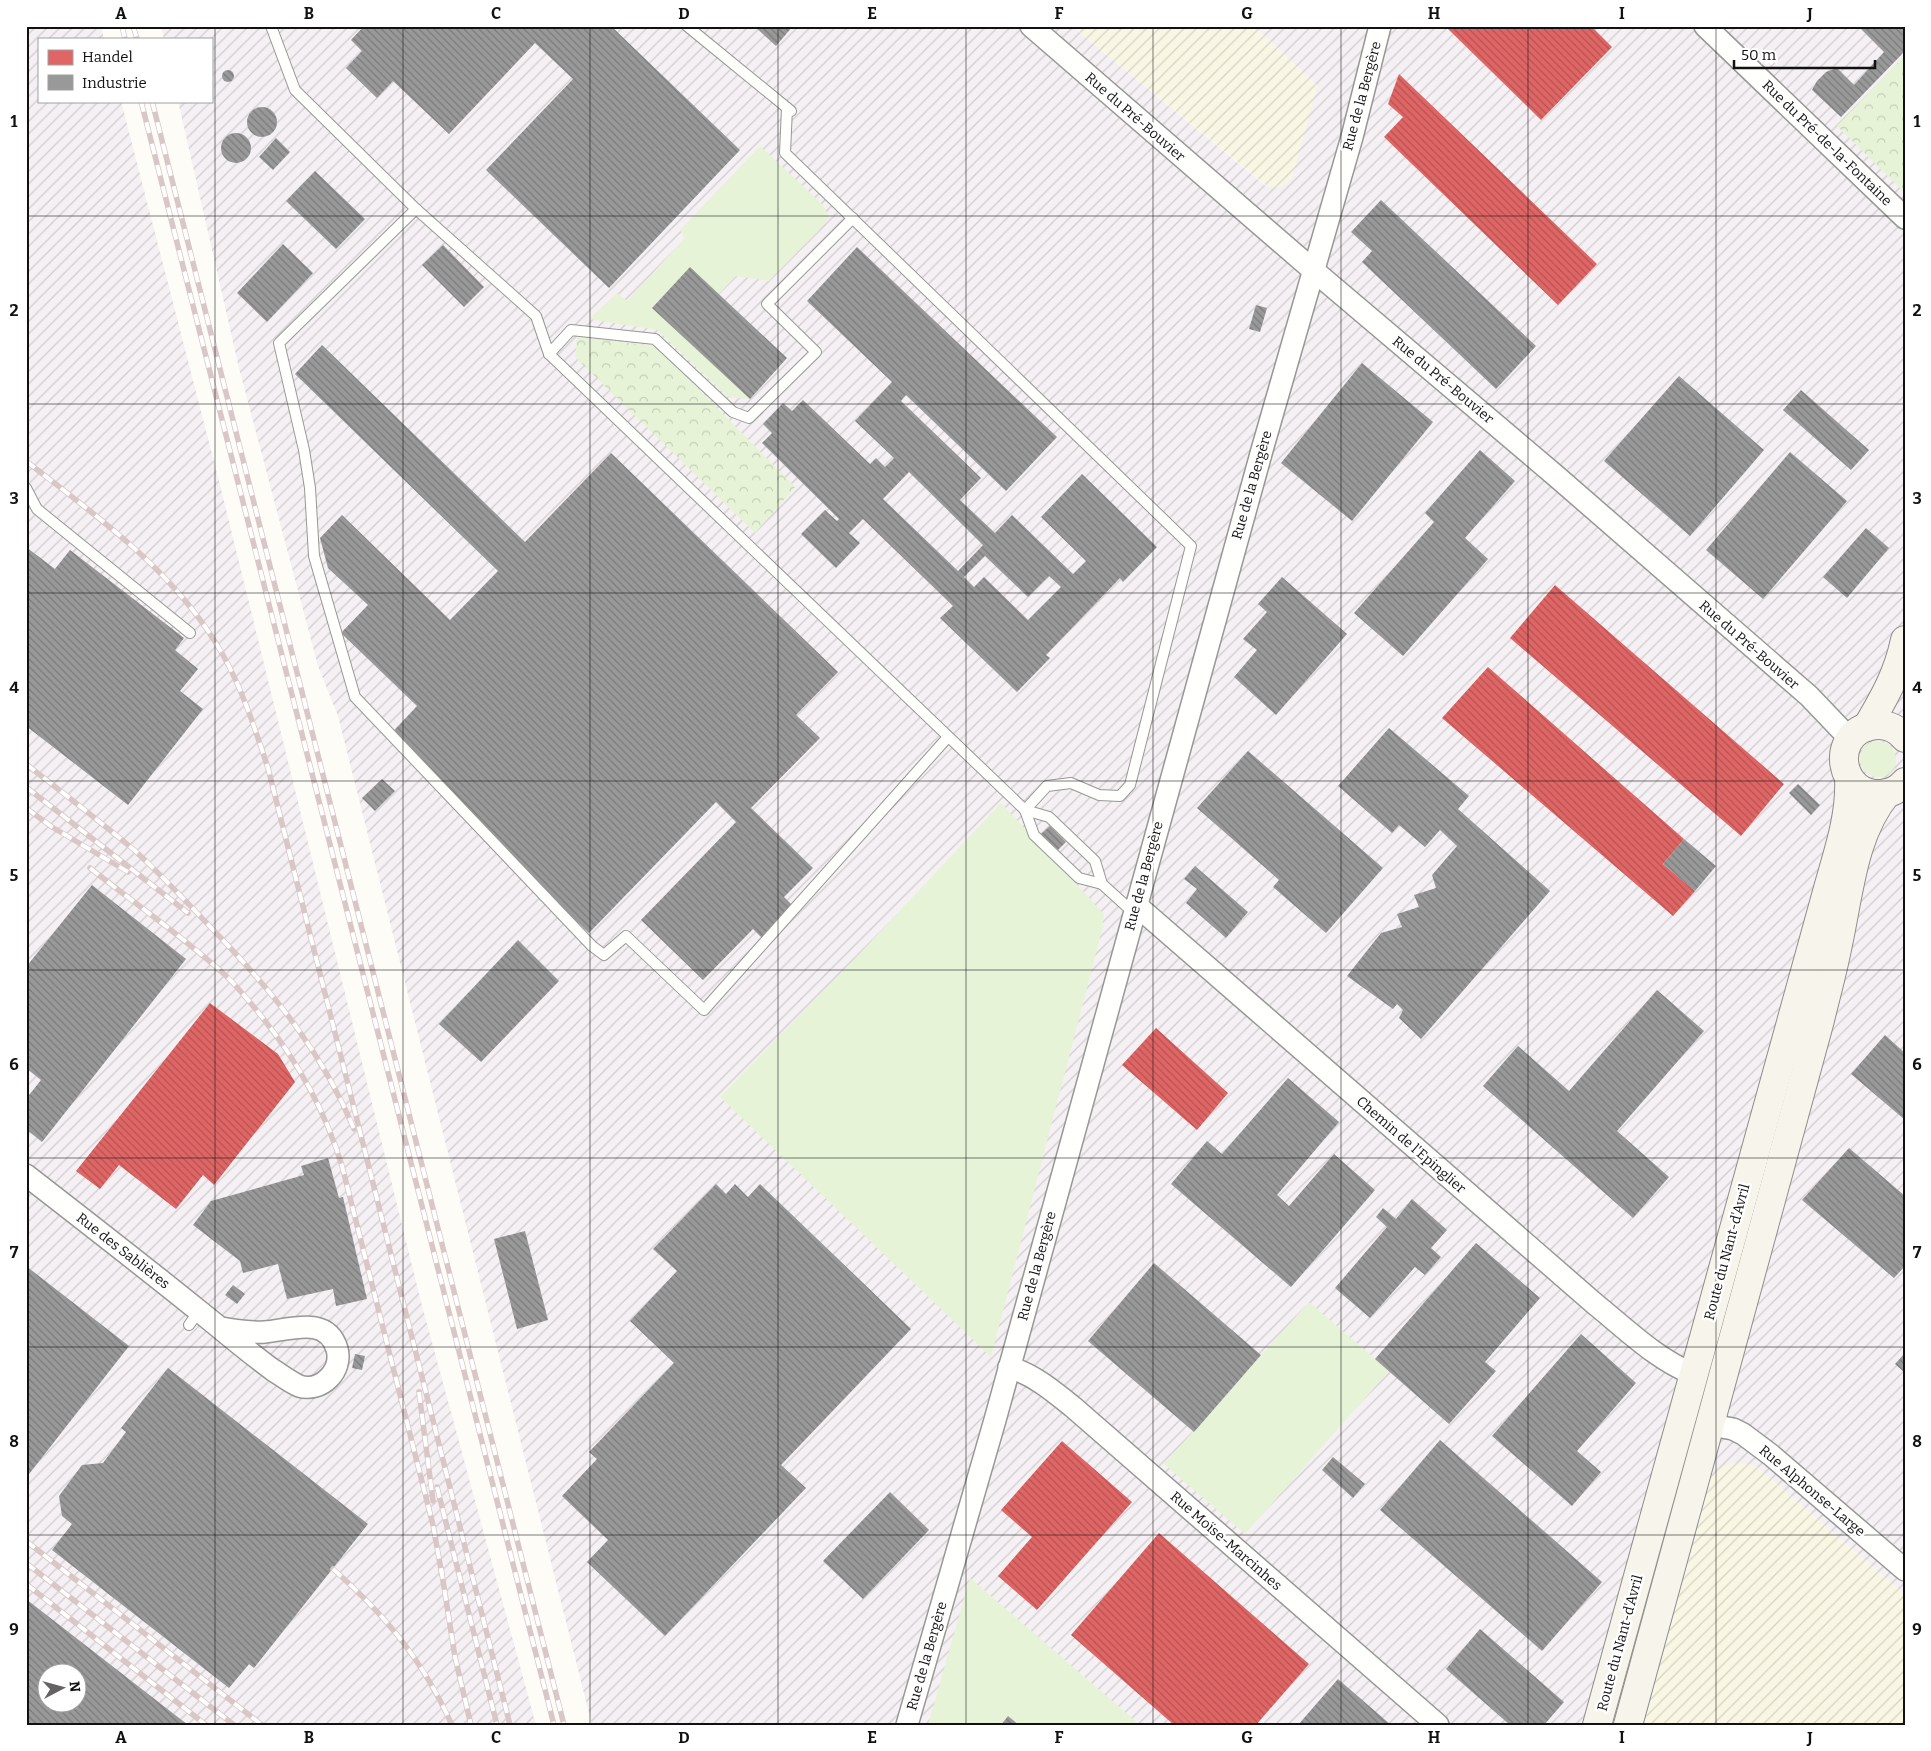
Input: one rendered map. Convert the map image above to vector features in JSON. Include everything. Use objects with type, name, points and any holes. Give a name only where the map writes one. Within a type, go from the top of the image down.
[{"type":"main road","points":[[1859,733],[1889,690],[1905,640]]},
{"type":"main road","points":[[1859,733],[1883,725],[1899,731],[1905,738]]},
{"type":"main road","name":"Route du Nant-d'Avril","points":[[1598,1725],[1827,892],[1850,796],[1849,778],[1845,771],[1844,754],[1859,733]]},
{"type":"main road","points":[[1849,778],[1861,790],[1868,793],[1896,788]]},
{"type":"main road","name":"Route du Nant-d'Avril","points":[[1628,1725],[1833,970],[1854,866],[1870,819],[1879,804],[1896,788]]},
{"type":"street","name":"Rue du Pré-Bouvier","points":[[1031,26],[1313,270],[1571,489],[1809,696],[1859,733]]},
{"type":"street","name":"Rue de la Bergère","points":[[907,1725],[1009,1367],[1313,270],[1352,137],[1380,26]]},
{"type":"street","name":"Rue du Pré-de-la-Fontaine","points":[[1705,26],[1905,218]]},
{"type":"street","name":"Chemin de l'Epinglier","points":[[1135,909],[1595,1304],[1664,1359],[1693,1374]]},
{"type":"street","name":"Rue des Sablières","points":[[26,1175],[194,1318],[220,1328],[264,1332],[304,1327],[317,1328],[329,1335],[335,1343],[338,1364],[332,1375],[323,1383],[310,1387],[298,1385],[245,1350],[220,1328]]},
{"type":"street","name":"Rue Moïse-Marcinhes","points":[[1009,1367],[1026,1372],[1073,1407],[1438,1725]]},
{"type":"street","name":"Rue Alphonse-Large","points":[[1711,1425],[1733,1429],[1743,1434],[1771,1455],[1905,1570]]},
{"type":"lane","points":[[270,26],[295,90],[416,210],[536,316],[549,354],[1025,810],[1034,835],[1045,846],[1079,878],[1102,884],[1135,909]]},
{"type":"lane","points":[[687,26],[790,111],[785,153],[1191,546],[1130,785],[1120,796],[1099,795],[1071,783],[1047,786],[1025,810]]},
{"type":"lane","points":[[416,210],[279,343],[304,450],[310,488],[314,556],[355,698],[592,946],[604,955],[626,936],[704,1010],[948,736]]},
{"type":"lane","points":[[549,354],[571,330],[655,338],[734,412],[749,418],[816,352],[766,304],[853,218]]},
{"type":"lane","points":[[26,488],[37,508],[190,633]]},
{"type":"lane","points":[[1025,810],[1049,817],[1095,861],[1102,884]]},
{"type":"shaded area","points":[[26,26],[101,26],[104,38],[38,38],[38,102],[121,102],[220,485],[420,1298],[536,1725],[26,1725]]},
{"type":"shaded area","points":[[161,26],[1072,26],[1266,186],[1317,86],[1254,26],[1905,26],[1905,1595],[1758,1468],[1748,1464],[1711,1480],[1644,1725],[592,1725],[338,716],[318,666],[239,368],[178,102],[212,102],[212,38],[164,38]]},
{"type":"shaded area","points":[[1072,26],[1254,26],[1317,86],[1292,178],[1282,186],[1275,188],[1267,186]]},
{"type":"shaded area","points":[[1736,1463],[1748,1464],[1758,1468],[1905,1595],[1905,1725],[1644,1725],[1711,1480],[1717,1470]]},
{"type":"green space","points":[[1905,55],[1905,193],[1837,126]]},
{"type":"green space","points":[[760,146],[823,205],[829,217],[820,229],[769,281],[736,276],[719,294],[690,267],[652,307],[750,399],[728,397],[657,330],[589,319],[617,293],[627,301],[685,238],[680,230]]},
{"type":"green space","points":[[577,337],[656,346],[795,487],[755,533],[575,357]]},
{"type":"green space","points":[[1878,741],[1885,742],[1891,746],[1895,752],[1895,766],[1891,772],[1885,776],[1878,777],[1871,776],[1865,772],[1861,766],[1860,759],[1861,752],[1865,746],[1871,742]]},
{"type":"green space","points":[[1001,803],[1104,914],[1102,930],[991,1357],[720,1097],[846,968]]},
{"type":"green space","points":[[1815,975],[1821,976],[1687,1463],[1682,1462]]},
{"type":"green space","points":[[1309,1302],[1389,1371],[1245,1534],[1164,1464]]},
{"type":"green space","points":[[1677,1478],[1683,1479],[1615,1725],[1609,1725]]},
{"type":"green space","points":[[970,1578],[1140,1725],[928,1725]]},
{"type":"building: Handel","points":[[1445,26],[1591,26],[1612,47],[1541,120]]},
{"type":"building: Handel","points":[[1399,74],[1597,264],[1558,305],[1384,137],[1403,117],[1388,104]]},
{"type":"building: Handel","points":[[1555,585],[1784,784],[1741,836],[1510,638]]},
{"type":"building: Handel","points":[[1488,667],[1684,839],[1663,864],[1695,891],[1673,916],[1442,718]]},
{"type":"building: Handel","points":[[210,1003],[278,1054],[295,1082],[214,1185],[203,1175],[176,1209],[119,1165],[100,1189],[76,1171]]},
{"type":"building: Handel","points":[[1156,1028],[1228,1093],[1197,1130],[1122,1065]]},
{"type":"building: Handel","points":[[1062,1441],[1132,1502],[1037,1610],[998,1576],[1032,1537],[1001,1510]]},
{"type":"building: Handel","points":[[1159,1533],[1309,1664],[1256,1725],[1174,1725],[1071,1635]]},
{"type":"building: Industrie","points":[[364,26],[611,26],[740,150],[609,288],[486,170],[573,79],[535,43],[449,134],[393,81],[377,98],[346,68],[362,51],[351,40]]},
{"type":"building: Industrie","points":[[754,26],[793,26],[776,46]]},
{"type":"building: Industrie","points":[[1858,26],[1905,26],[1905,51],[1841,117],[1812,90],[1817,81],[1826,72],[1837,68],[1854,85],[1884,52]]},
{"type":"building: Industrie","points":[[226,70],[230,70],[234,76],[230,82],[226,82],[222,78],[222,74]]},
{"type":"building: Industrie","points":[[262,107],[273,111],[277,122],[273,133],[262,137],[251,133],[247,122],[251,111]]},
{"type":"building: Industrie","points":[[236,133],[247,137],[251,148],[247,159],[236,163],[225,159],[221,148],[225,137]]},
{"type":"building: Industrie","points":[[276,138],[290,152],[273,170],[259,157]]},
{"type":"building: Industrie","points":[[315,171],[365,219],[336,249],[286,201]]},
{"type":"building: Industrie","points":[[1381,200],[1536,346],[1496,389],[1362,262],[1372,251],[1351,232]]},
{"type":"building: Industrie","points":[[283,244],[313,273],[267,322],[237,293]]},
{"type":"building: Industrie","points":[[443,245],[484,287],[464,307],[422,265]]},
{"type":"building: Industrie","points":[[857,247],[1057,437],[1006,491],[906,395],[901,401],[981,478],[960,500],[995,533],[1012,515],[1073,574],[1086,561],[1041,517],[1082,474],[1157,547],[1123,582],[1120,578],[1046,655],[1050,658],[1017,692],[940,618],[953,606],[863,519],[849,533],[860,543],[836,568],[801,534],[825,510],[837,521],[839,519],[762,443],[772,433],[763,424],[783,403],[792,411],[803,400],[870,464],[876,458],[885,467],[894,458],[855,421],[892,382],[807,301]],"holes":[[[909,472],[983,545],[958,571],[883,499]],[[985,556],[1028,597],[1049,576],[1061,587],[1028,620],[984,577],[974,587],[964,577]]]},
{"type":"building: Industrie","points":[[690,267],[787,358],[750,399],[652,308]]},
{"type":"building: Industrie","points":[[1256,305],[1267,308],[1260,332],[1249,329]]},
{"type":"building: Industrie","points":[[322,345],[525,542],[611,453],[838,672],[796,715],[820,738],[751,808],[813,868],[784,897],[793,906],[762,938],[753,929],[703,980],[641,920],[736,822],[716,802],[589,933],[387,738],[417,706],[341,633],[368,605],[328,568],[320,538],[342,515],[450,620],[498,571],[295,374]]},
{"type":"building: Industrie","points":[[1362,363],[1433,422],[1352,521],[1281,463]]},
{"type":"building: Industrie","points":[[1679,376],[1764,450],[1690,536],[1604,461]]},
{"type":"building: Industrie","points":[[1801,390],[1869,450],[1851,470],[1783,410]]},
{"type":"building: Industrie","points":[[1480,450],[1515,481],[1465,538],[1488,559],[1403,656],[1354,613],[1434,522],[1425,513]]},
{"type":"building: Industrie","points":[[1790,452],[1847,501],[1763,599],[1706,550]]},
{"type":"building: Industrie","points":[[1866,528],[1889,548],[1847,598],[1823,577]]},
{"type":"building: Industrie","points":[[26,547],[55,569],[70,550],[184,638],[175,650],[198,669],[180,691],[203,709],[128,805],[26,726]]},
{"type":"building: Industrie","points":[[1282,577],[1347,634],[1276,715],[1234,677],[1257,650],[1243,639],[1267,612],[1258,604]]},
{"type":"building: Industrie","points":[[1389,728],[1469,796],[1458,809],[1550,891],[1421,1039],[1399,1018],[1403,1010],[1397,1004],[1393,1009],[1347,976],[1381,933],[1402,927],[1397,914],[1419,907],[1414,895],[1436,888],[1432,875],[1457,846],[1440,830],[1425,847],[1399,825],[1392,833],[1338,786]]},
{"type":"building: Industrie","points":[[1248,751],[1383,868],[1326,933],[1273,887],[1279,880],[1197,808]]},
{"type":"building: Industrie","points":[[382,779],[395,791],[375,811],[362,798]]},
{"type":"building: Industrie","points":[[1798,784],[1820,805],[1811,815],[1789,793]]},
{"type":"building: Industrie","points":[[1050,826],[1066,842],[1058,850],[1041,834]]},
{"type":"building: Industrie","points":[[1684,839],[1716,866],[1695,891],[1663,864]]},
{"type":"building: Industrie","points":[[1195,866],[1248,912],[1226,938],[1186,903],[1197,889],[1184,879]]},
{"type":"building: Industrie","points":[[92,885],[186,959],[42,1142],[26,1129],[26,1099],[41,1080],[26,1068],[26,967]]},
{"type":"building: Industrie","points":[[518,940],[559,981],[481,1062],[439,1024]]},
{"type":"building: Industrie","points":[[1657,990],[1704,1031],[1617,1131],[1669,1177],[1633,1218],[1483,1086],[1518,1046],[1569,1091]]},
{"type":"building: Industrie","points":[[1885,1035],[1905,1053],[1905,1120],[1851,1074]]},
{"type":"building: Industrie","points":[[1288,1078],[1339,1122],[1277,1195],[1289,1206],[1334,1154],[1375,1190],[1291,1287],[1171,1184],[1207,1141],[1222,1154]]},
{"type":"building: Industrie","points":[[1849,1148],[1905,1196],[1905,1266],[1894,1278],[1802,1200]]},
{"type":"building: Industrie","points":[[328,1158],[339,1198],[343,1197],[367,1299],[336,1306],[333,1289],[287,1299],[278,1264],[243,1273],[240,1261],[193,1225],[211,1201],[304,1175],[301,1166]]},
{"type":"building: Industrie","points":[[716,1184],[726,1194],[735,1184],[748,1197],[760,1184],[911,1329],[781,1465],[806,1488],[665,1636],[587,1562],[608,1540],[562,1496],[597,1459],[589,1452],[674,1363],[630,1321],[677,1271],[653,1249]]},
{"type":"building: Industrie","points":[[1412,1199],[1447,1230],[1431,1248],[1441,1257],[1425,1275],[1415,1267],[1370,1318],[1335,1288],[1387,1227],[1376,1217],[1383,1208],[1396,1219]]},
{"type":"building: Industrie","points":[[525,1231],[548,1320],[517,1329],[494,1239]]},
{"type":"building: Industrie","points":[[1476,1243],[1540,1298],[1485,1362],[1496,1371],[1449,1424],[1375,1359]]},
{"type":"building: Industrie","points":[[1154,1263],[1261,1355],[1194,1432],[1088,1341]]},
{"type":"building: Industrie","points":[[26,1266],[129,1346],[26,1478]]},
{"type":"building: Industrie","points":[[233,1285],[245,1294],[237,1304],[225,1295]]},
{"type":"building: Industrie","points":[[1581,1334],[1636,1383],[1577,1451],[1601,1472],[1572,1506],[1492,1436]]},
{"type":"building: Industrie","points":[[1905,1353],[1905,1373],[1895,1364]]},
{"type":"building: Industrie","points":[[355,1354],[365,1356],[362,1370],[352,1368]]},
{"type":"building: Industrie","points":[[168,1368],[368,1524],[254,1668],[249,1664],[229,1688],[52,1550],[72,1524],[62,1516],[59,1496],[82,1465],[103,1463],[126,1432],[121,1428]]},
{"type":"building: Industrie","points":[[1440,1440],[1602,1582],[1542,1651],[1380,1510]]},
{"type":"building: Industrie","points":[[1333,1457],[1365,1484],[1353,1498],[1322,1470]]},
{"type":"building: Industrie","points":[[890,1492],[929,1530],[863,1599],[823,1561]]},
{"type":"building: Industrie","points":[[26,1599],[188,1725],[26,1725]]},
{"type":"building: Industrie","points":[[1480,1629],[1564,1702],[1544,1725],[1510,1725],[1446,1669]]},
{"type":"building: Industrie","points":[[1338,1679],[1391,1725],[1298,1725]]},
{"type":"building: Industrie","points":[[1008,1716],[1019,1725],[1001,1725]]},
{"type":"railway","points":[[122,26],[125,38]]},
{"type":"railway","points":[[133,26],[137,38]]},
{"type":"railway","points":[[141,102],[554,1725]]},
{"type":"railway","points":[[152,102],[564,1725]]},
{"type":"railway","points":[[26,461],[108,526],[160,572],[204,625],[237,682],[248,710],[268,768],[510,1725]]},
{"type":"railway","points":[[26,764],[133,849],[167,882],[261,982],[313,1051],[342,1102],[354,1129]]},
{"type":"railway","points":[[26,787],[188,913]]},
{"type":"railway","points":[[26,808],[52,827],[128,872]]},
{"type":"railway","points":[[90,868],[192,946],[234,984],[287,1051],[319,1106],[342,1166],[433,1525],[442,1575]]},
{"type":"railway","points":[[419,1392],[433,1501]]},
{"type":"railway","points":[[437,1487],[497,1725]]},
{"type":"railway","points":[[26,1541],[262,1725]]},
{"type":"railway","points":[[26,1563],[234,1725]]},
{"type":"railway","points":[[441,1568],[455,1657],[471,1725]]},
{"type":"railway","points":[[333,1569],[370,1604],[401,1640],[428,1679],[452,1725]]},
{"type":"railway","points":[[26,1584],[206,1725]]}]
